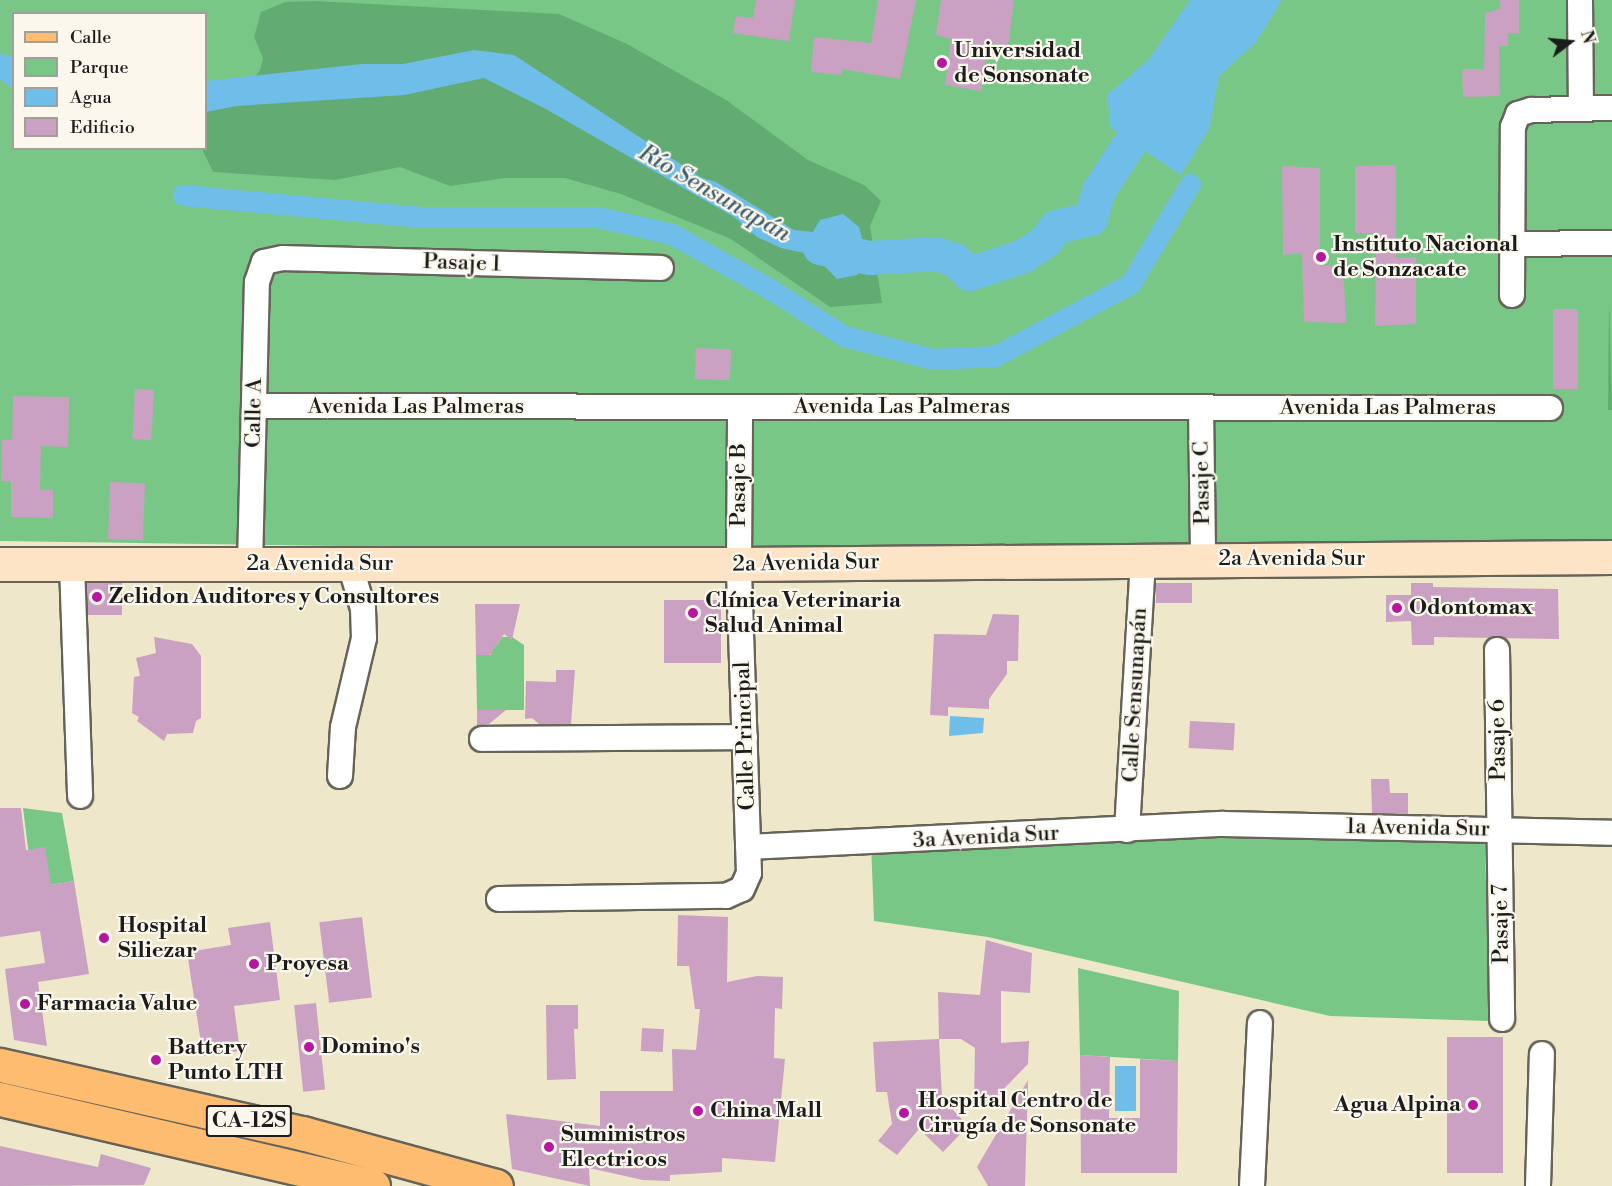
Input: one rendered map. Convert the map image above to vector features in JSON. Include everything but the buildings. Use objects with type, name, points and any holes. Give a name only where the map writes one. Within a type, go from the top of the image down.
[{"type":"main road","name":"CA-12S","points":[[0,1065],[302,1133],[496,1186]]},
{"type":"main road","points":[[0,1099],[373,1186]]},
{"type":"street","points":[[1580,0],[1581,108]]},
{"type":"street","points":[[1512,295],[1513,127],[1518,114],[1531,110],[1612,108]]},
{"type":"street","points":[[1513,244],[1612,243]]},
{"type":"street","name":"Pasaje 1","points":[[264,262],[283,258],[661,268]]},
{"type":"street","name":"Calle A","points":[[250,565],[257,282],[264,262]]},
{"type":"street","name":"Avenida Las Palmeras","points":[[254,406],[1550,408]]},
{"type":"street","name":"Pasaje B","points":[[739,564],[740,407]]},
{"type":"street","name":"Pasaje C","points":[[1201,408],[1203,559]]},
{"type":"street","name":"2a Avenida Sur","points":[[0,564],[739,564],[1612,557]]},
{"type":"street","name":"Calle Sensunapán","points":[[1127,830],[1143,560]]},
{"type":"street","points":[[72,564],[80,796]]},
{"type":"street","points":[[340,776],[343,727],[364,638],[363,609],[350,564]]},
{"type":"street","name":"Calle Principal","points":[[499,899],[726,896],[742,890],[749,873],[739,564]]},
{"type":"street","name":"Pasaje 6","points":[[1497,650],[1499,830]]},
{"type":"street","points":[[482,739],[745,737]]},
{"type":"street","name":"3a Avenida Sur","points":[[748,846],[1223,824]]},
{"type":"street","name":"1a Avenida Sur","points":[[1223,824],[1612,833]]},
{"type":"street","name":"Pasaje 7","points":[[1499,830],[1502,1019]]},
{"type":"street","points":[[1252,1186],[1260,1023]]},
{"type":"street","points":[[1538,1186],[1542,1054]]},
{"type":"green space","points":[[0,0],[1612,0],[1612,565],[0,541]]},
{"type":"green space","points":[[316,1],[559,14],[627,44],[726,100],[808,160],[864,185],[881,201],[870,226],[882,303],[830,307],[731,239],[621,194],[565,178],[505,178],[450,186],[400,167],[335,180],[213,172],[202,150],[207,150],[207,106],[241,98],[260,70],[263,58],[254,37],[261,12],[285,2]]},
{"type":"green space","points":[[1609,302],[1612,410],[1608,410]]},
{"type":"green space","points":[[502,637],[512,637],[524,645],[524,710],[477,710],[476,655],[491,655],[491,645],[497,645]]},
{"type":"green space","points":[[23,808],[62,813],[74,881],[33,888]]},
{"type":"green space","points":[[1223,824],[1485,840],[1489,1021],[1330,1016],[988,937],[874,921],[871,843]]},
{"type":"green space","points":[[1078,968],[1179,991],[1178,1061],[1080,1055]]},
{"type":"water","points":[[1190,0],[1282,0],[1256,42],[1219,76],[1209,129],[1181,175],[1111,128],[1107,95],[1149,59]]},
{"type":"water","points":[[474,50],[514,55],[702,178],[716,182],[794,230],[813,232],[820,220],[843,214],[859,227],[864,246],[862,270],[857,275],[837,279],[814,255],[781,248],[757,237],[734,217],[546,109],[484,78],[404,95],[236,106],[207,112],[207,81],[362,64],[403,64]]},
{"type":"water","points":[[0,54],[12,56],[12,88],[0,79]]},
{"type":"water","points":[[950,716],[984,718],[983,733],[949,736]]},
{"type":"water","points":[[1115,1066],[1136,1066],[1136,1111],[1115,1111]]},
{"type":"waterway","name":"Río Sensunapán","points":[[820,248],[870,258],[937,254],[956,261],[970,274],[1024,256],[1046,241],[1056,227],[1091,219],[1099,191],[1157,102]]},
{"type":"waterway","points":[[183,195],[418,217],[598,217],[672,234],[770,289],[844,336],[932,359],[995,356],[1130,284],[1190,184]]},
{"type":"place","name":"Universidad de Sonsonate","points":[[942,63]]},
{"type":"place","name":"Instituto Nacional de Sonzacate","points":[[1321,257]]},
{"type":"place","name":"Zelidon Auditores y Consultores","points":[[97,597]]},
{"type":"place","name":"Odontomax","points":[[1397,608]]},
{"type":"place","name":"Clínica Veterinaria Salud Animal","points":[[693,613]]},
{"type":"place","name":"Hospital Siliezar","points":[[104,938]]},
{"type":"place","name":"Proyesa","points":[[254,964]]},
{"type":"place","name":"Farmacia Value","points":[[25,1004]]},
{"type":"place","name":"Domino's","points":[[309,1047]]},
{"type":"place","name":"Battery Punto LTH","points":[[156,1060]]},
{"type":"place","name":"Agua Alpina","points":[[1473,1105]]},
{"type":"place","name":"China Mall","points":[[698,1111]]},
{"type":"place","name":"Hospital Centro de Cirugía de Sonsonate","points":[[904,1113]]},
{"type":"place","name":"Suministros Electricos","points":[[549,1147]]}]
